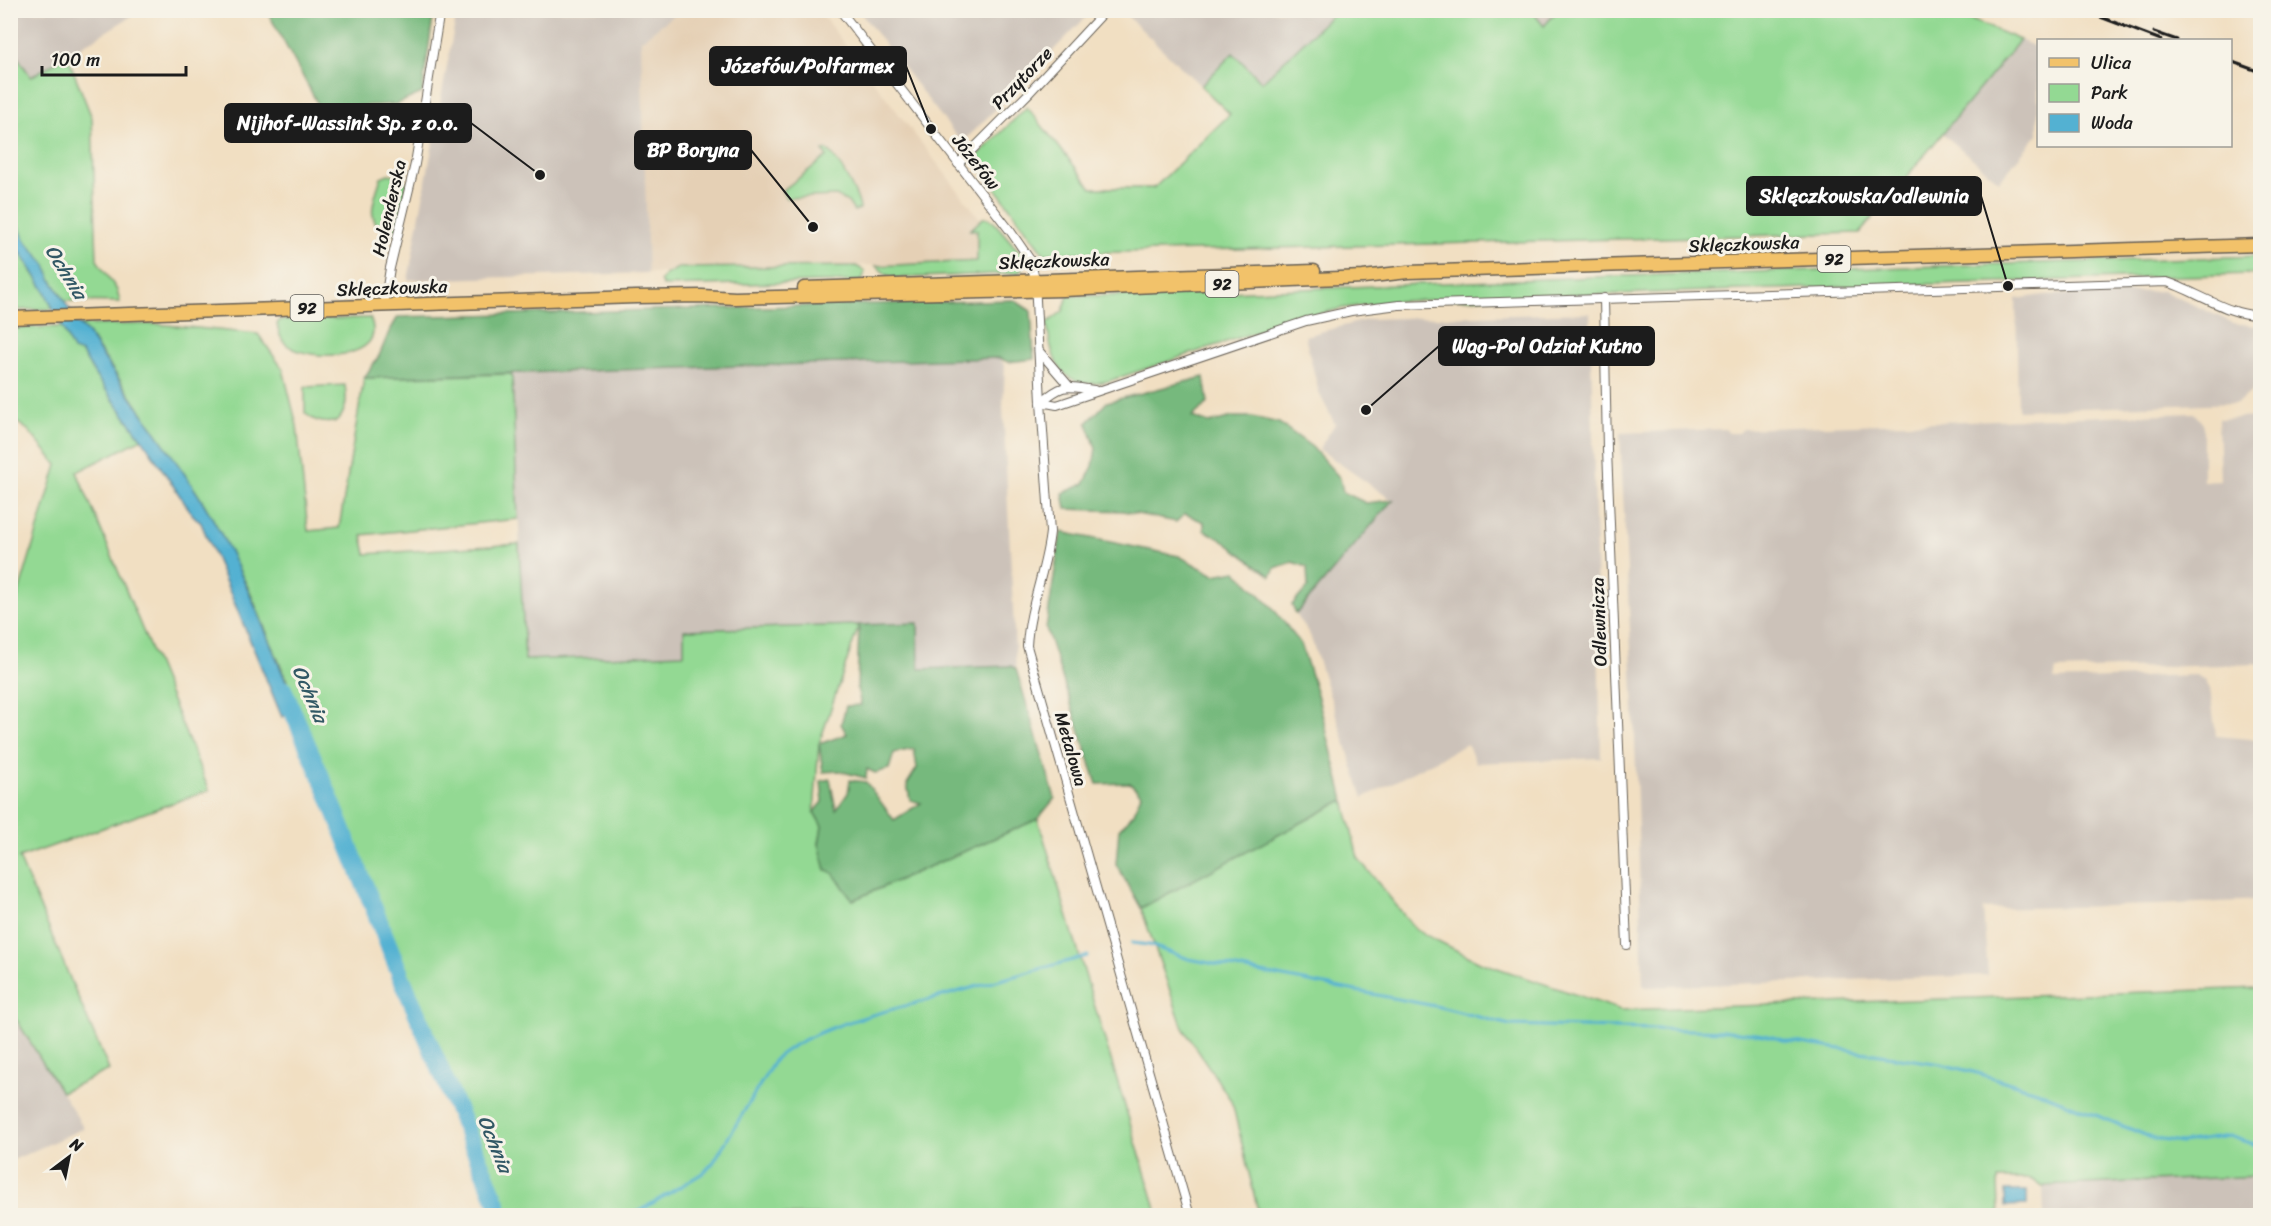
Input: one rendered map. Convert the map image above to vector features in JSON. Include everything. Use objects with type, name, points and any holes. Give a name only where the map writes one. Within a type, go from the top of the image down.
[{"type":"main road","name":"Sklęczkowska","points":[[15,318],[702,296],[746,298],[1362,270],[1408,272],[2260,245]]},
{"type":"street","name":"Holenderska","points":[[384,306],[390,268],[415,164],[440,10]]},
{"type":"street","name":"Józefów","points":[[840,10],[1011,232],[1031,261],[1035,285]]},
{"type":"street","name":"Przytorze","points":[[958,165],[1106,10]]},
{"type":"street","points":[[1041,402],[1057,405],[1306,321],[1352,311],[1398,305],[1604,297],[2167,282],[2243,314],[2260,314]]},
{"type":"street","name":"Metalowa","points":[[1035,285],[1050,532],[1048,553],[1028,626],[1027,646],[1190,1215]]},
{"type":"street","name":"Odlewnicza","points":[[1604,297],[1607,450],[1627,945]]},
{"type":"street","points":[[1039,351],[1069,386]]},
{"type":"street","points":[[1041,402],[1059,387],[1069,386],[1096,390]]},
{"type":"shaded area","points":[[11,11],[140,11],[31,77],[11,46]]},
{"type":"shaded area","points":[[457,11],[680,11],[641,40],[648,273],[408,280]]},
{"type":"shaded area","points":[[680,11],[819,11],[1009,256],[1015,260],[648,273],[641,40]]},
{"type":"shaded area","points":[[859,11],[1092,11],[962,143]]},
{"type":"shaded area","points":[[1122,11],[1336,11],[1262,82],[1233,53],[1201,86]]},
{"type":"shaded area","points":[[1532,11],[1558,11],[1544,26]]},
{"type":"shaded area","points":[[2020,40],[2037,48],[2037,135],[1999,181],[1942,133]]},
{"type":"shaded area","points":[[2163,291],[2233,323],[2257,326],[2260,371],[2252,391],[2237,403],[2018,410],[2016,299],[2044,295]]},
{"type":"shaded area","points":[[1590,313],[1601,758],[1476,763],[1467,744],[1363,798],[1310,635],[1296,614],[1392,500],[1319,449],[1335,424],[1319,393],[1305,336],[1370,319]]},
{"type":"shaded area","points":[[999,358],[1005,366],[1003,407],[1016,669],[1011,666],[919,669],[917,623],[684,630],[684,654],[525,660],[512,374]]},
{"type":"shaded area","points":[[2194,413],[2203,424],[2203,481],[2220,480],[2218,419],[2260,417],[2260,664],[2056,670],[2054,680],[2196,675],[2205,680],[2210,689],[2216,736],[2260,740],[2260,900],[1983,909],[1988,975],[1646,987],[1643,985],[1634,710],[1620,433],[1725,429],[1729,433],[1739,433],[1743,429]]},
{"type":"shaded area","points":[[11,1011],[84,1128],[10,1161]]},
{"type":"shaded area","points":[[2260,1176],[2260,1215],[2044,1215],[2043,1186]]},
{"type":"green space","points":[[1558,10],[1950,11],[2020,40],[1860,233],[1044,254],[974,159],[1027,107],[1092,188],[1154,188],[1230,114],[1201,86],[1233,53],[1262,82],[1336,11],[1532,11],[1544,26]]},
{"type":"green space","points":[[267,11],[434,11],[422,93],[397,104],[320,108]]},
{"type":"green space","points":[[10,46],[31,77],[67,55],[92,118],[97,260],[117,290],[120,302],[65,301],[51,279],[46,265],[36,255],[11,219]]},
{"type":"green space","points":[[827,150],[847,177],[860,209],[854,211],[848,202],[836,196],[786,198],[782,191],[827,156],[823,151]]},
{"type":"green space","points":[[388,174],[402,176],[407,184],[395,233],[388,235],[375,222],[372,209],[381,177]]},
{"type":"green space","points":[[983,218],[989,218],[994,222],[1024,257],[1022,269],[1018,273],[896,278],[887,275],[876,266],[977,261],[977,230],[970,230]]},
{"type":"green space","points":[[10,237],[43,288],[53,309],[11,310]]},
{"type":"green space","points":[[2260,256],[2260,277],[2249,274],[1398,301],[1344,308],[1292,320],[1094,384],[1075,380],[1060,368],[1052,352],[1047,323],[1063,311],[1068,296],[1154,295],[1595,277]]},
{"type":"green space","points":[[856,266],[865,271],[862,281],[663,286],[660,281],[665,275],[678,268]]},
{"type":"green space","points":[[1014,300],[1031,311],[1034,359],[1008,362],[999,358],[364,378],[379,356],[398,317]]},
{"type":"green space","points":[[370,318],[373,332],[368,343],[358,350],[344,354],[312,354],[297,350],[287,345],[281,338],[277,324],[280,320]]},
{"type":"green space","points":[[156,324],[258,334],[283,369],[297,426],[308,531],[339,528],[364,378],[512,374],[518,519],[362,535],[366,554],[519,544],[525,660],[684,654],[684,630],[859,625],[819,744],[814,812],[822,826],[819,844],[833,872],[853,900],[1038,819],[1158,1215],[503,1215],[500,1197],[436,1053],[370,881],[346,834],[332,788],[247,585],[204,504],[88,333],[80,325]]},
{"type":"green space","points":[[62,327],[73,350],[82,353],[95,375],[142,439],[77,472],[209,790],[19,858],[109,1070],[61,1092],[11,1011],[11,619],[57,465],[28,430],[11,418],[11,328]]},
{"type":"green space","points":[[1204,377],[1208,403],[1192,417],[1209,423],[1233,417],[1252,417],[1279,423],[1312,447],[1340,478],[1343,492],[1366,503],[1393,500],[1296,614],[1292,605],[1308,587],[1307,567],[1293,562],[1275,568],[1271,576],[1219,538],[1204,530],[1204,522],[1185,514],[1176,522],[1123,511],[1066,509],[1063,493],[1084,484],[1093,466],[1096,448],[1087,423],[1107,402]]},
{"type":"green space","points":[[345,385],[346,404],[338,421],[320,422],[305,413],[305,387]]},
{"type":"green space","points":[[1061,532],[1179,556],[1214,575],[1236,571],[1272,607],[1301,644],[1317,694],[1344,800],[1141,908],[1116,864],[1119,829],[1134,813],[1141,794],[1130,783],[1097,784],[1046,628]]},
{"type":"green space","points":[[918,623],[919,669],[1011,666],[1016,669],[1055,798],[1038,819],[853,900],[833,873],[826,870],[819,844],[822,826],[814,812],[823,802],[821,781],[830,779],[836,810],[848,793],[850,780],[866,782],[894,820],[921,803],[910,800],[907,784],[917,768],[914,749],[894,753],[889,769],[875,773],[867,769],[866,778],[839,771],[823,772],[819,744],[847,734],[841,724],[846,706],[861,705],[857,688],[859,625]]},
{"type":"green space","points":[[1344,800],[1358,858],[1416,930],[1480,962],[1621,1010],[2260,988],[2260,1190],[2259,1176],[2043,1186],[2030,1179],[1998,1179],[1999,1216],[1259,1215],[1232,1102],[1183,1028],[1141,908]]},
{"type":"water","points":[[10,219],[16,227],[19,227],[25,240],[46,265],[51,279],[79,325],[88,333],[176,461],[218,528],[243,578],[297,707],[282,717],[201,523],[192,514],[82,353],[73,350],[43,288],[11,237]]},
{"type":"water","points":[[2005,1191],[2027,1191],[2027,1205],[2005,1206]]},
{"type":"waterway","name":"Ochnia","points":[[283,689],[497,1203],[499,1216]]},
{"type":"waterway","points":[[1132,943],[1149,945],[1189,959],[1440,1007],[1510,1025],[1728,1031],[1941,1064],[2036,1091],[2155,1139],[2181,1143],[2229,1136],[2260,1146]]},
{"type":"waterway","points":[[631,1216],[703,1173],[713,1163],[776,1058],[791,1047],[827,1030],[867,1016],[1087,956]]},
{"type":"railway","points":[[2082,10],[2158,39]]},
{"type":"railway","points":[[2154,32],[2174,39]]},
{"type":"railway","points":[[2232,62],[2260,72]]},
{"type":"place","name":"Józefów/Polfarmex","points":[[931,129]]},
{"type":"place","name":"Nijhof-Wassink Sp. z o.o.","points":[[540,175]]},
{"type":"place","name":"BP Boryna","points":[[813,227]]},
{"type":"place","name":"Sklęczkowska/odlewnia","points":[[2008,286]]},
{"type":"place","name":"Wag-Pol Odział Kutno","points":[[1366,410]]}]
